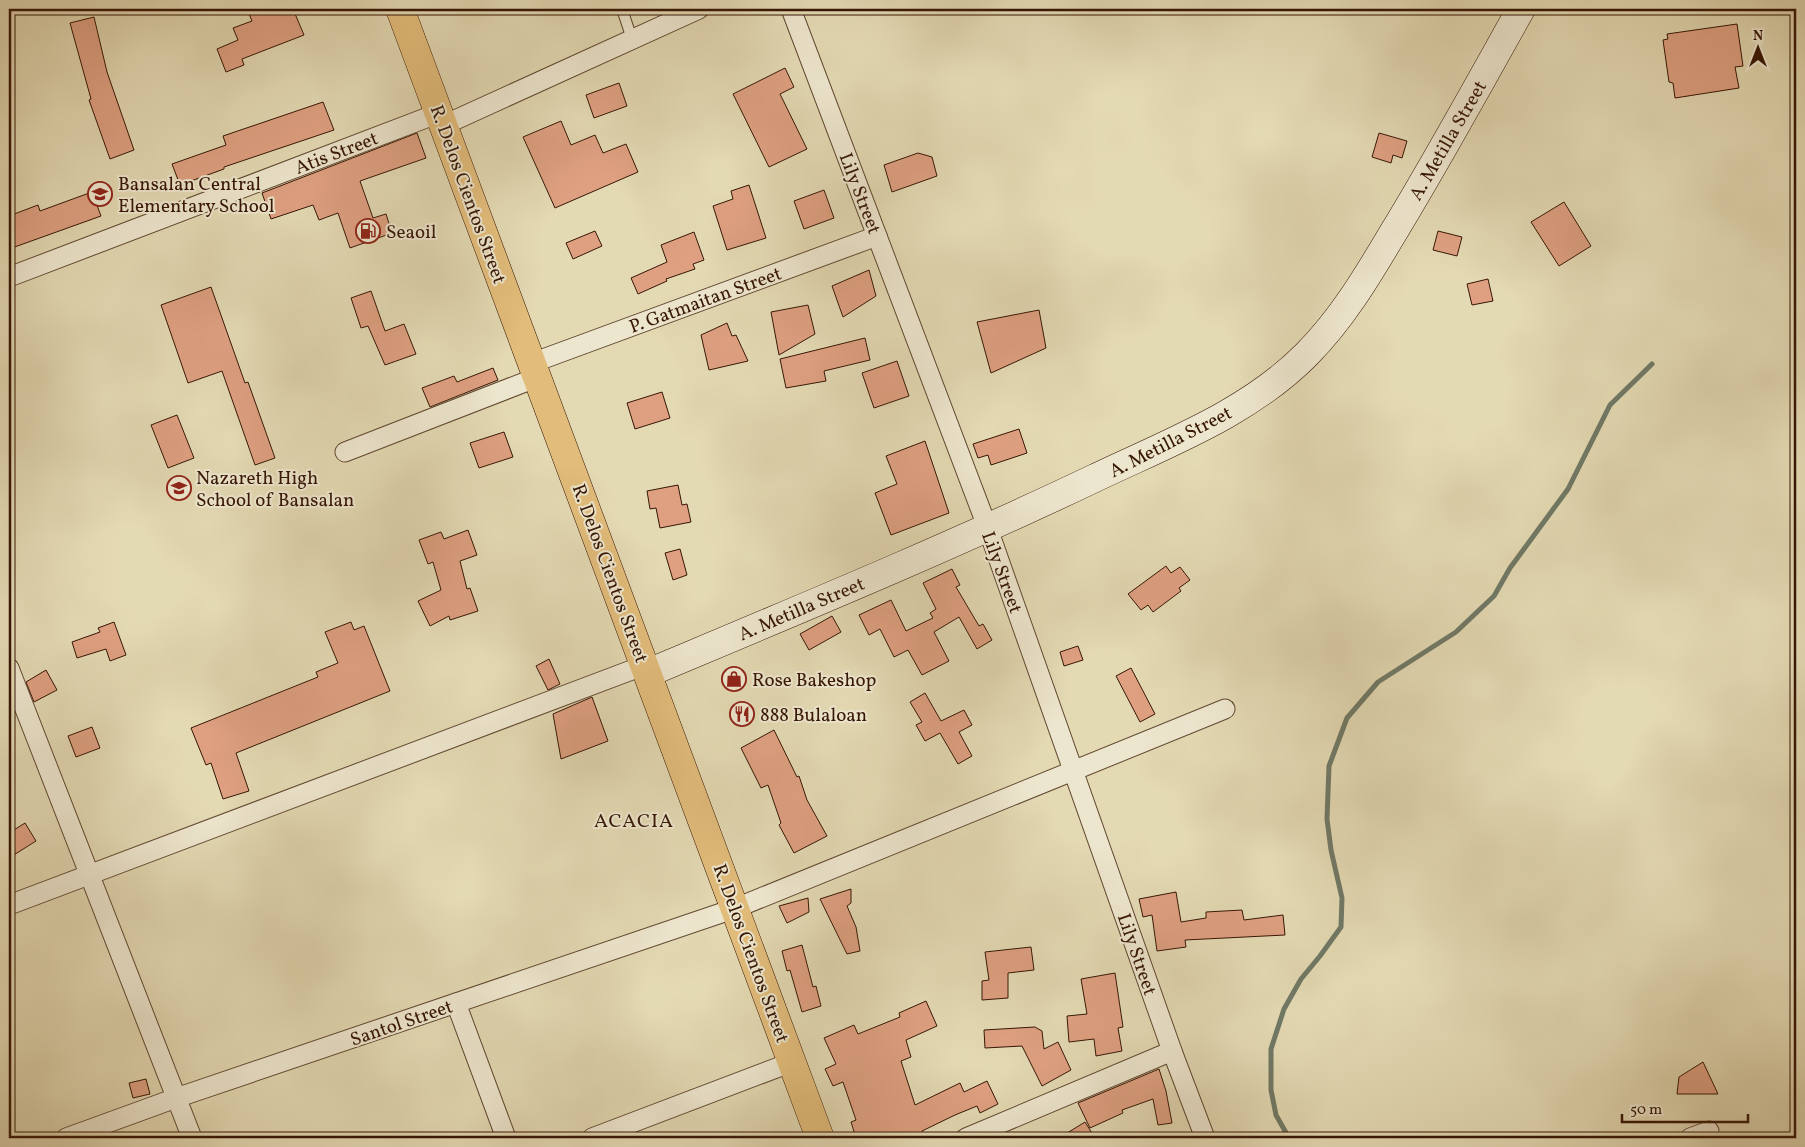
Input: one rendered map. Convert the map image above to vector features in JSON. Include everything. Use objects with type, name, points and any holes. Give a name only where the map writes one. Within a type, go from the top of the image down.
[{"type":"highway","name":"R. Delos Cientos Street","points":[[400,9],[820,1138]]},
{"type":"main road","name":"A. Metilla Street","points":[[647,669],[988,529],[1230,412],[1260,393],[1308,353],[1361,286],[1416,195],[1522,9]]},
{"type":"street","name":"Atis Street","points":[[9,277],[441,119],[699,9]]},
{"type":"street","name":"Lily Street","points":[[791,9],[988,529],[1172,1051],[1206,1138]]},
{"type":"street","name":"P. Gatmaitan Street","points":[[346,452],[535,370],[877,236]]},
{"type":"street","points":[[9,668],[192,1138]]},
{"type":"street","points":[[9,905],[647,669]]},
{"type":"street","name":"Santol Street","points":[[66,1138],[176,1098],[736,908],[1226,708]]},
{"type":"street","points":[[456,1003],[506,1138]]},
{"type":"street","points":[[966,1138],[992,1133],[1172,1051]]},
{"type":"street","points":[[592,1138],[792,1062]]},
{"type":"street","points":[[1690,1138],[1709,1131]]},
{"type":"lane","points":[[622,9],[632,39]]},
{"type":"building","points":[[247,9],[293,9],[304,35],[242,59],[244,65],[226,72],[217,49],[238,40],[233,28],[252,21]]},
{"type":"building","points":[[94,17],[107,72],[134,150],[110,159],[89,100],[91,99],[70,23]]},
{"type":"building","points":[[1737,24],[1743,66],[1735,67],[1739,88],[1675,98],[1673,83],[1669,82],[1663,40],[1668,39],[1667,34]]},
{"type":"building","points":[[785,68],[794,87],[780,94],[807,149],[769,167],[733,94]]},
{"type":"building","points":[[619,83],[627,106],[594,118],[586,95]]},
{"type":"building","points":[[323,102],[334,130],[224,167],[224,169],[180,185],[172,164],[226,145],[223,136]]},
{"type":"building","points":[[561,121],[571,145],[595,135],[603,153],[626,144],[638,172],[555,208],[523,137]]},
{"type":"building","points":[[417,133],[426,158],[360,181],[373,218],[386,214],[392,233],[350,248],[338,213],[319,220],[313,205],[271,219],[262,193]]},
{"type":"building","points":[[1379,133],[1407,141],[1402,158],[1393,155],[1391,163],[1372,157]]},
{"type":"building","points":[[918,153],[932,157],[937,176],[892,192],[884,165]]},
{"type":"building","points":[[749,185],[766,238],[727,250],[713,206],[733,199],[731,191]]},
{"type":"building","points":[[824,190],[834,218],[804,229],[794,201]]},
{"type":"building","points":[[92,192],[101,216],[9,249],[9,216],[38,205],[40,211]]},
{"type":"building","points":[[1564,202],[1591,246],[1559,266],[1531,222]]},
{"type":"building","points":[[595,231],[602,246],[573,259],[566,243]]},
{"type":"building","points":[[1438,231],[1462,237],[1457,256],[1433,250]]},
{"type":"building","points":[[694,232],[704,260],[693,264],[695,269],[666,279],[667,281],[638,294],[631,278],[667,262],[661,245]]},
{"type":"building","points":[[869,270],[876,296],[843,317],[832,286]]},
{"type":"building","points":[[1488,279],[1493,301],[1472,305],[1467,284]]},
{"type":"building","points":[[211,287],[245,383],[248,382],[275,458],[255,465],[222,371],[188,383],[161,305]]},
{"type":"building","points":[[371,291],[385,331],[404,324],[416,354],[385,365],[368,326],[361,328],[351,298]]},
{"type":"building","points":[[808,305],[815,334],[779,355],[771,312]]},
{"type":"building","points":[[1039,310],[1046,348],[991,373],[977,322]]},
{"type":"building","points":[[727,323],[732,336],[736,335],[748,361],[709,370],[701,335]]},
{"type":"building","points":[[865,338],[870,360],[824,371],[826,381],[786,388],[780,359]]},
{"type":"building","points":[[897,361],[909,396],[874,408],[862,373]]},
{"type":"building","points":[[493,368],[498,380],[430,407],[422,388],[454,376],[457,382]]},
{"type":"building","points":[[662,392],[670,418],[635,429],[627,403]]},
{"type":"building","points":[[177,415],[194,458],[168,468],[151,425]]},
{"type":"building","points":[[1019,429],[1027,453],[991,465],[988,455],[978,458],[973,444]]},
{"type":"building","points":[[504,432],[513,457],[479,468],[470,443]]},
{"type":"building","points":[[925,441],[949,513],[891,535],[875,493],[897,484],[886,456]]},
{"type":"building","points":[[678,485],[682,505],[687,504],[691,522],[660,528],[656,508],[650,509],[647,491]]},
{"type":"building","points":[[468,530],[477,555],[460,561],[467,589],[470,588],[478,611],[450,620],[449,616],[430,626],[418,601],[441,590],[433,562],[428,564],[419,540],[441,532],[444,539]]},
{"type":"building","points":[[680,549],[687,575],[673,580],[665,553]]},
{"type":"building","points":[[1166,566],[1171,573],[1180,567],[1190,580],[1179,588],[1181,591],[1153,612],[1148,605],[1141,610],[1128,594]]},
{"type":"building","points":[[952,569],[960,585],[956,587],[979,626],[983,624],[992,640],[977,649],[959,617],[934,632],[949,661],[922,675],[908,650],[894,657],[880,629],[869,635],[859,615],[891,600],[906,631],[933,618],[930,613],[936,609],[923,583]]},
{"type":"building","points":[[832,616],[841,632],[809,650],[800,634]]},
{"type":"building","points":[[114,622],[126,655],[110,661],[106,649],[77,658],[72,642],[100,632],[98,628]]},
{"type":"building","points":[[351,622],[354,630],[364,626],[390,691],[236,753],[249,791],[223,799],[211,763],[206,765],[191,728],[318,677],[316,672],[338,663],[325,632]]},
{"type":"building","points":[[1078,646],[1083,660],[1064,666],[1060,652]]},
{"type":"building","points":[[549,659],[560,684],[548,690],[536,666]]},
{"type":"building","points":[[1131,668],[1155,714],[1140,722],[1116,676]]},
{"type":"building","points":[[46,670],[57,690],[34,702],[26,682]]},
{"type":"building","points":[[925,693],[941,721],[964,710],[972,725],[959,732],[972,756],[958,764],[940,733],[925,741],[916,725],[922,722],[910,702]]},
{"type":"building","points":[[592,697],[608,741],[561,759],[553,714]]},
{"type":"building","points":[[92,727],[100,748],[76,757],[68,736]]},
{"type":"building","points":[[774,730],[797,777],[799,776],[807,800],[827,836],[794,853],[779,825],[781,823],[768,785],[761,788],[741,748]]},
{"type":"building","points":[[25,823],[36,841],[9,858],[9,833]]},
{"type":"building","points":[[851,889],[851,903],[847,906],[856,927],[860,951],[847,954],[820,899]]},
{"type":"building","points":[[1176,892],[1181,922],[1206,918],[1206,912],[1242,910],[1244,920],[1283,915],[1285,935],[1185,940],[1186,947],[1157,951],[1152,915],[1143,917],[1139,899]]},
{"type":"building","points":[[808,898],[809,912],[787,923],[779,906]]},
{"type":"building","points":[[802,945],[813,987],[816,986],[821,1006],[802,1012],[790,970],[787,971],[782,951]]},
{"type":"building","points":[[1031,947],[1034,970],[1008,973],[1008,998],[982,1000],[982,981],[989,980],[985,952]]},
{"type":"building","points":[[1115,973],[1123,1027],[1118,1028],[1122,1051],[1096,1056],[1094,1039],[1069,1042],[1067,1016],[1087,1014],[1081,979]]},
{"type":"building","points":[[926,1001],[937,1026],[906,1040],[911,1057],[901,1061],[915,1105],[960,1083],[964,1092],[987,1081],[998,1104],[980,1113],[977,1106],[955,1115],[922,1131],[925,1138],[856,1138],[851,1122],[856,1120],[843,1082],[833,1086],[825,1069],[836,1064],[824,1038],[854,1025],[858,1034],[900,1017],[899,1013]]},
{"type":"building","points":[[1035,1027],[1042,1031],[1044,1049],[1058,1042],[1071,1070],[1042,1086],[1022,1046],[985,1048],[984,1030]]},
{"type":"building","points":[[1703,1062],[1718,1094],[1677,1094],[1679,1077]]},
{"type":"building","points":[[1159,1069],[1166,1091],[1172,1123],[1158,1125],[1153,1099],[1122,1110],[1123,1113],[1090,1128],[1078,1103]]},
{"type":"building","points":[[146,1079],[150,1094],[133,1098],[129,1083]]},
{"type":"building","points":[[1085,1122],[1095,1138],[1059,1138]]},
{"type":"waterway","points":[[1289,1138],[1276,1115],[1271,1090],[1271,1049],[1284,1009],[1301,979],[1341,927],[1342,898],[1331,850],[1327,819],[1329,766],[1347,718],[1378,682],[1456,632],[1494,596],[1510,568],[1568,489],[1610,405],[1652,364]]},
{"type":"place","name":"Bansalan Central Elementary School","points":[[100,194]]},
{"type":"place","name":"Seaoil","points":[[368,231]]},
{"type":"place","name":"Nazareth High School of Bansalan","points":[[179,488]]},
{"type":"place","name":"Rose Bakeshop","points":[[734,679]]},
{"type":"place","name":"888 Bulaloan","points":[[742,714]]},
{"type":"district","name":"ACACIA","points":[[634,820]]}]
